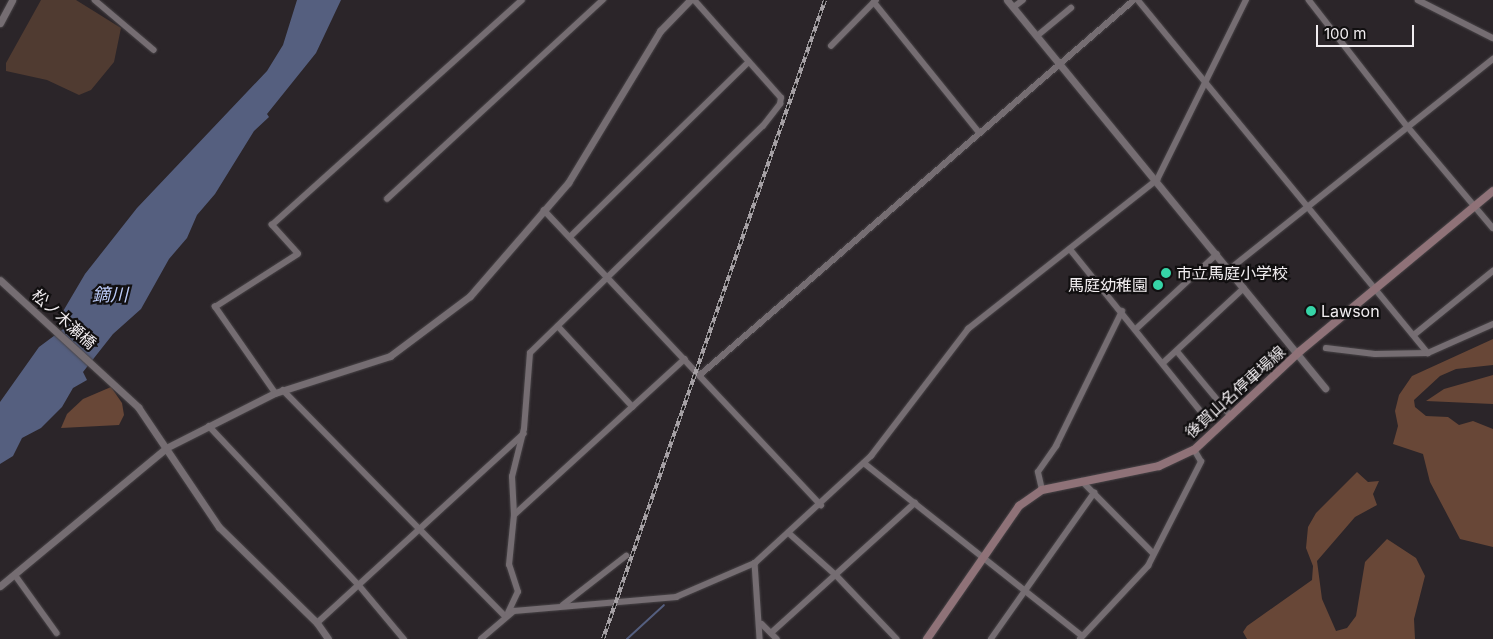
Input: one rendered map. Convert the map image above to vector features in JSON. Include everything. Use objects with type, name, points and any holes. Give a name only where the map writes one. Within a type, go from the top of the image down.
[{"type":"main road","name":"後賀山名停車場線","points":[[927,639],[981,558],[1019,506],[1042,490],[1159,466],[1194,450],[1299,352],[1493,191]]},
{"type":"street","points":[[0,23],[12,0]]},
{"type":"street","points":[[95,0],[154,50]]},
{"type":"street","points":[[275,393],[215,307],[298,254],[272,225],[522,0]]},
{"type":"street","points":[[387,199],[603,0]]},
{"type":"street","points":[[0,586],[16,576],[166,448],[275,393],[398,351],[470,296],[581,164],[660,32],[690,0]]},
{"type":"street","points":[[506,616],[518,592],[509,565],[514,514],[512,477],[523,434],[527,359],[558,326],[763,126],[780,104],[781,98],[694,0]]},
{"type":"street","points":[[1007,0],[1299,352],[1325,388]]},
{"type":"street","points":[[1014,8],[1023,0]]},
{"type":"street","points":[[700,375],[978,131],[1134,0]]},
{"type":"street","points":[[1138,0],[1204,84],[1309,204],[1428,353]]},
{"type":"street","points":[[481,639],[506,616],[521,609],[686,595],[755,563],[822,505],[864,463],[968,328],[1157,180],[1246,0]]},
{"type":"street","points":[[1309,0],[1408,127],[1476,205],[1493,228]]},
{"type":"street","points":[[1418,0],[1493,38]]},
{"type":"street","points":[[832,46],[875,1],[978,131]]},
{"type":"street","points":[[1037,36],[1071,8]]},
{"type":"street","points":[[1230,269],[1309,204],[1493,59]]},
{"type":"street","points":[[570,238],[750,62]]},
{"type":"street","points":[[544,210],[822,505]]},
{"type":"street","points":[[1070,249],[1209,421]]},
{"type":"street","points":[[1136,329],[1217,254]]},
{"type":"street","points":[[1414,335],[1493,272]]},
{"type":"street","name":"松ノ木瀬橋","points":[[0,280],[110,378],[138,406],[219,527],[317,623],[328,639]]},
{"type":"street","points":[[1163,364],[1244,288]]},
{"type":"street","points":[[1042,490],[1038,472],[1056,446],[1122,311]]},
{"type":"street","points":[[1326,348],[1375,354],[1428,353],[1493,324]]},
{"type":"street","points":[[558,326],[633,408]]},
{"type":"street","points":[[1177,351],[1231,416]]},
{"type":"street","points":[[514,514],[685,359]]},
{"type":"street","points":[[283,390],[345,449],[417,529],[506,616]]},
{"type":"street","points":[[209,426],[358,584],[404,639]]},
{"type":"street","points":[[317,623],[417,529],[523,434]]},
{"type":"street","points":[[864,463],[1081,638],[1143,574],[1201,462],[1194,450]]},
{"type":"street","points":[[1082,481],[1153,553]]},
{"type":"street","points":[[991,639],[1023,590],[1094,494]]},
{"type":"street","points":[[771,633],[915,503]]},
{"type":"street","points":[[789,533],[836,575],[897,639]]},
{"type":"street","points":[[562,606],[626,556]]},
{"type":"street","points":[[755,563],[762,624],[760,639]]},
{"type":"street","points":[[16,576],[57,633]]},
{"type":"street","points":[[762,624],[777,639]]},
{"type":"shaded area","points":[[41,0],[76,0],[121,28],[114,62],[91,90],[79,95],[47,80],[6,71],[6,63]]},
{"type":"shaded area","points":[[1493,339],[1493,365],[1456,369],[1440,376],[1414,400],[1415,407],[1426,416],[1448,417],[1459,425],[1473,421],[1493,429],[1493,547],[1460,539],[1430,482],[1423,454],[1393,444],[1398,426],[1395,411],[1399,395],[1412,376]]},
{"type":"shaded area","points":[[1493,375],[1493,404],[1426,401],[1444,389]]},
{"type":"shaded area","points":[[111,387],[122,403],[124,415],[119,425],[61,428],[67,414],[83,399]]},
{"type":"shaded area","points":[[1357,472],[1368,482],[1379,481],[1373,494],[1377,505],[1355,517],[1317,561],[1322,599],[1336,631],[1347,628],[1356,616],[1365,562],[1387,539],[1416,558],[1425,576],[1414,619],[1415,639],[1247,639],[1243,632],[1247,626],[1312,580],[1313,566],[1306,548],[1308,527],[1316,513]]},
{"type":"water","name":"鏑川","points":[[297,0],[341,0],[316,53],[267,114],[269,117],[254,131],[215,194],[197,215],[187,238],[169,259],[141,309],[113,334],[83,372],[87,380],[73,388],[62,407],[41,428],[22,438],[13,456],[0,464],[0,402],[39,347],[74,321],[62,313],[85,274],[137,208],[267,71],[283,45]]},
{"type":"waterway","points":[[627,639],[664,605]]},
{"type":"railway","points":[[603,639],[825,0]]},
{"type":"place","name":"市立馬庭小学校","points":[[1166,273]]},
{"type":"place","name":"馬庭幼稚園","points":[[1158,285]]},
{"type":"place","name":"Lawson","points":[[1311,311]]}]
